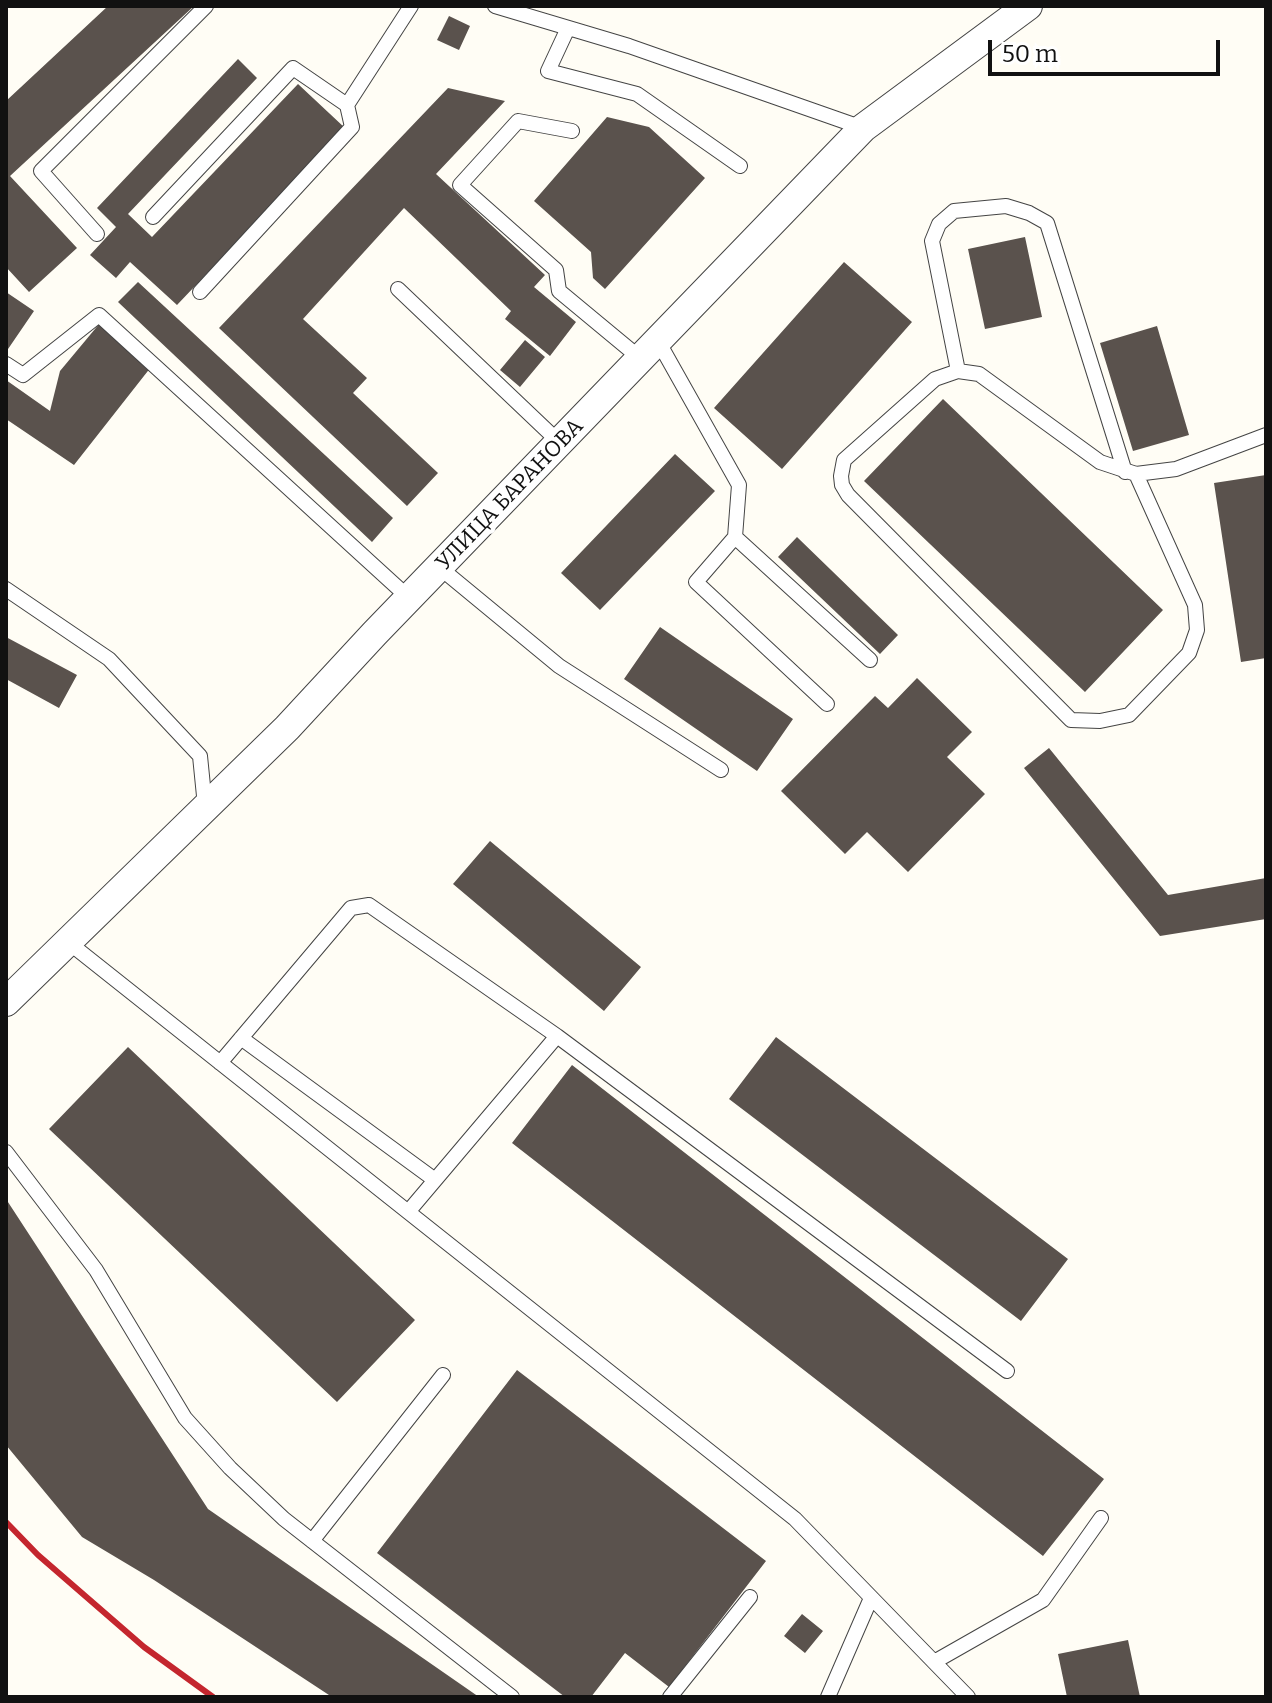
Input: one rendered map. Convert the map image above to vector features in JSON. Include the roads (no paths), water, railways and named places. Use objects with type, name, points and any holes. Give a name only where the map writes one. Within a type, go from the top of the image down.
[{"type":"street","name":"УЛИЦА БАРАНОВА","points":[[6,1002],[287,728],[863,128],[1028,6]]},
{"type":"lane","points":[[97,234],[41,171],[206,6]]},
{"type":"lane","points":[[347,105],[411,6]]},
{"type":"lane","points":[[495,6],[629,46],[863,128]]},
{"type":"lane","points":[[568,28],[548,71],[637,94],[740,166]]},
{"type":"lane","points":[[153,217],[293,68],[347,105],[352,127],[200,292]]},
{"type":"lane","points":[[572,131],[518,121],[460,185],[556,270],[559,291],[650,350],[739,485],[735,537],[696,582],[827,704]]},
{"type":"lane","points":[[958,371],[932,241],[935,232],[939,224],[954,211],[1006,206],[1029,213],[1047,223],[1130,473],[1195,605],[1197,630],[1189,653],[1129,715],[1100,721],[1071,720],[848,495],[842,485],[844,460],[935,379],[958,371],[979,374],[1100,462],[1130,473],[1176,469],[1266,435]]},
{"type":"lane","points":[[398,289],[560,443]]},
{"type":"lane","points":[[6,364],[23,375],[99,315],[409,598]]},
{"type":"lane","points":[[735,537],[870,660]]},
{"type":"lane","points":[[439,567],[559,666],[721,770]]},
{"type":"lane","points":[[6,589],[109,659],[200,756],[205,809]]},
{"type":"lane","points":[[220,1063],[351,908],[369,905],[557,1036],[1007,1371]]},
{"type":"lane","points":[[68,942],[795,1519],[968,1697]]},
{"type":"lane","points":[[408,1212],[557,1036]]},
{"type":"lane","points":[[241,1038],[435,1180]]},
{"type":"lane","points":[[6,1152],[96,1270],[185,1418],[230,1468],[284,1519],[512,1697]]},
{"type":"lane","points":[[312,1541],[443,1375]]},
{"type":"lane","points":[[934,1662],[1043,1600],[1101,1518]]},
{"type":"lane","points":[[670,1697],[750,1597]]},
{"type":"lane","points":[[828,1697],[871,1598]]},
{"type":"railway","points":[[6,1522],[38,1555],[144,1647],[213,1697]]}]
